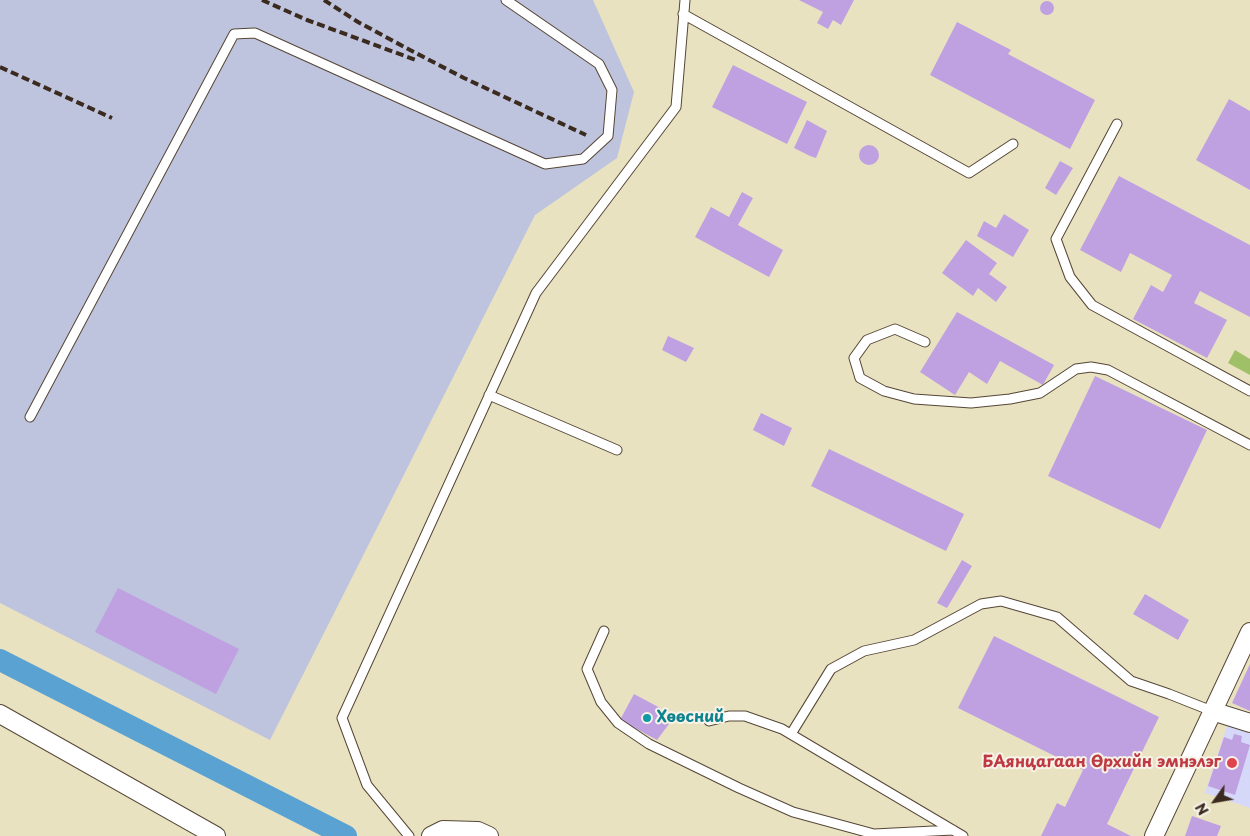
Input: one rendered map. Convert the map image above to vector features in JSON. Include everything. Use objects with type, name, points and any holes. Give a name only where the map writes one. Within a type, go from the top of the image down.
[{"type":"street","points":[[1154,836],[1250,632]]},
{"type":"street","points":[[1212,711],[1250,723]]},
{"type":"street","points":[[0,714],[216,836]]},
{"type":"street","points":[[431,836],[443,830],[478,831],[489,836]]},
{"type":"lane","points":[[30,417],[234,34],[255,33],[545,164],[583,159],[608,136],[612,90],[599,64],[506,0]]},
{"type":"lane","points":[[409,836],[367,785],[342,718],[536,293],[676,108],[685,0]]},
{"type":"lane","points":[[683,14],[969,173],[1013,144]]},
{"type":"lane","points":[[1117,124],[1056,239],[1070,277],[1092,305],[1250,391]]},
{"type":"lane","points":[[925,342],[895,329],[867,340],[854,358],[860,378],[884,391],[914,399],[971,403],[1010,399],[1040,393],[1076,369],[1091,367],[1108,370],[1250,444]]},
{"type":"lane","points":[[489,395],[617,450]]},
{"type":"lane","points":[[791,734],[831,669],[864,651],[914,640],[981,604],[1001,601],[1057,617],[1131,680],[1212,711]]},
{"type":"lane","points":[[604,631],[587,669],[601,702],[618,723],[649,744],[793,812],[874,834],[953,830]]},
{"type":"lane","points":[[709,721],[729,716],[744,716],[782,729],[963,836]]},
{"type":"shaded area","points":[[0,0],[593,0],[634,92],[617,158],[535,215],[270,740],[0,603]]},
{"type":"shaded area","name":"БАянцагаан Өрхийн эмнэлэг","points":[[1227,726],[1250,733],[1250,808],[1205,793]]},
{"type":"green space","points":[[1235,350],[1250,359],[1250,375],[1228,363]]},
{"type":"building","points":[[799,0],[854,0],[841,25],[833,20],[828,29],[817,23],[823,12]]},
{"type":"building","points":[[1044,1],[1050,1],[1054,8],[1050,15],[1044,15],[1040,11],[1040,5]]},
{"type":"building","points":[[957,22],[1011,50],[1008,54],[1095,100],[1070,149],[930,75]]},
{"type":"building","points":[[733,65],[807,102],[787,144],[712,107]]},
{"type":"building","points":[[1229,99],[1250,111],[1250,190],[1196,160]]},
{"type":"building","points":[[807,120],[827,131],[816,158],[794,148]]},
{"type":"building","points":[[865,145],[873,145],[879,151],[879,159],[873,165],[865,165],[859,159],[859,151]]},
{"type":"building","points":[[1060,161],[1073,168],[1056,195],[1045,188]]},
{"type":"building","points":[[1119,176],[1250,245],[1250,317],[1200,291],[1194,303],[1227,320],[1207,358],[1133,319],[1151,285],[1163,292],[1172,275],[1130,253],[1121,272],[1080,250]]},
{"type":"building","points":[[742,192],[753,198],[738,225],[783,250],[769,277],[695,237],[711,207],[729,217]]},
{"type":"building","points":[[1004,214],[1029,230],[1013,257],[977,236],[984,221],[996,228]]},
{"type":"building","points":[[966,240],[997,263],[989,274],[1007,287],[996,302],[978,288],[973,296],[942,273]]},
{"type":"building","points":[[957,312],[1054,365],[1043,385],[1000,361],[987,384],[969,372],[955,395],[920,372]]},
{"type":"building","points":[[668,336],[694,348],[686,362],[662,350]]},
{"type":"building","points":[[1095,376],[1207,430],[1160,529],[1048,476]]},
{"type":"building","points":[[761,413],[792,428],[784,446],[753,430]]},
{"type":"building","points":[[829,449],[964,514],[946,551],[811,486]]},
{"type":"building","points":[[962,560],[972,566],[947,608],[937,603]]},
{"type":"building","points":[[118,588],[239,649],[216,694],[95,632]]},
{"type":"building","points":[[1145,594],[1189,620],[1178,640],[1133,614]]},
{"type":"building","points":[[994,636],[1159,717],[1107,824],[1131,836],[1041,836],[1057,803],[1065,807],[1083,770],[958,708]]},
{"type":"building","points":[[1250,664],[1250,711],[1232,703]]},
{"type":"building","name":"Хөөсний","points":[[634,694],[675,716],[657,740],[620,720]]},
{"type":"building","points":[[1234,734],[1242,736],[1241,742],[1250,745],[1235,795],[1208,786],[1224,737],[1232,740]]},
{"type":"building","points":[[1192,816],[1221,826],[1217,836],[1185,836]]},
{"type":"waterway","points":[[0,660],[346,836]]},
{"type":"railway","points":[[262,0],[307,20],[416,60]]},
{"type":"railway","points":[[324,0],[358,22],[464,78],[586,135]]},
{"type":"railway","points":[[0,67],[112,118]]},
{"type":"place","name":"Хөөсний","points":[[647,718]]},
{"type":"place","name":"БАянцагаан Өрхийн эмнэлэг","points":[[1232,763]]}]
